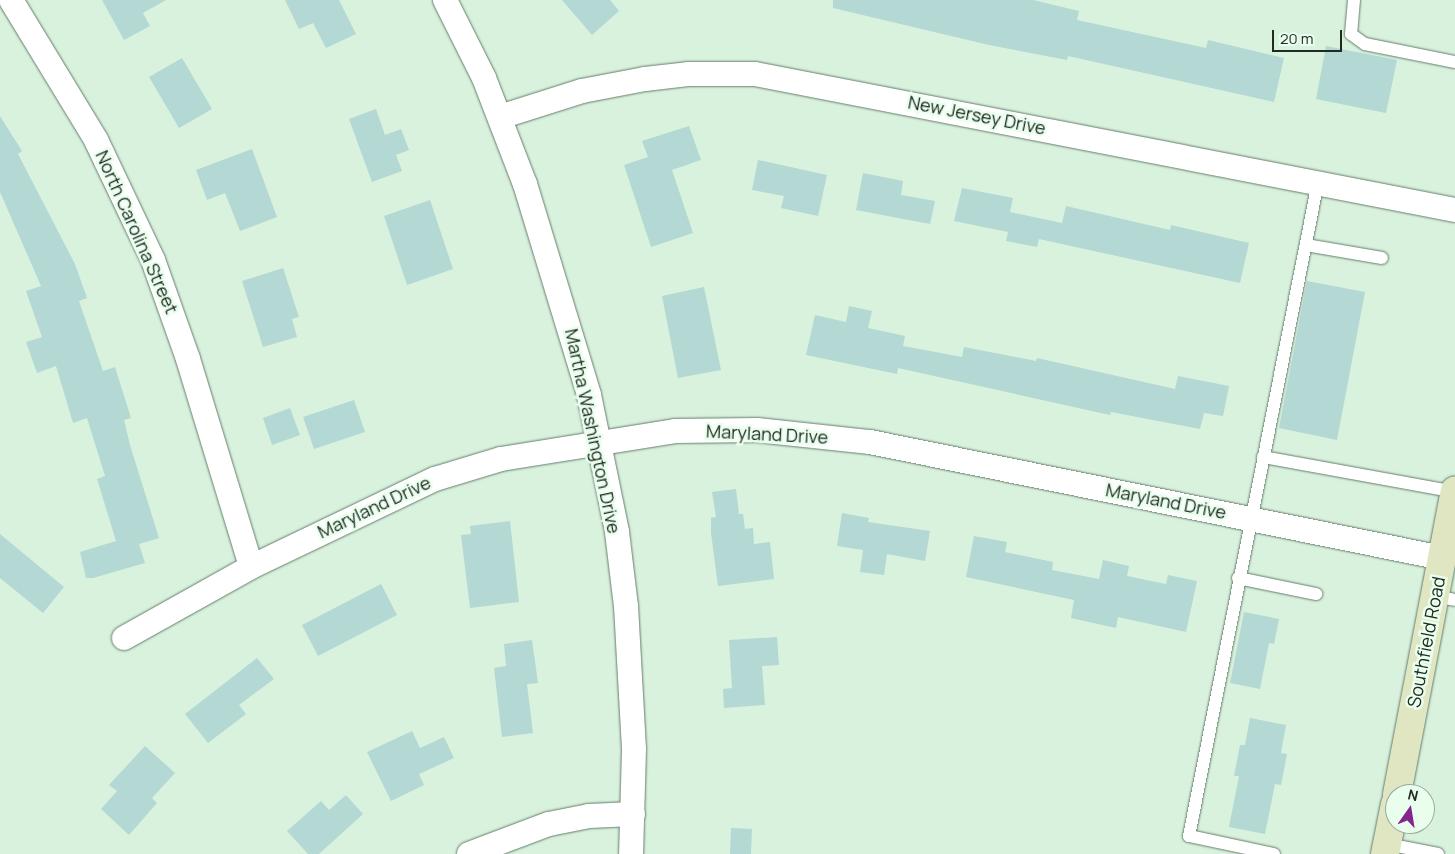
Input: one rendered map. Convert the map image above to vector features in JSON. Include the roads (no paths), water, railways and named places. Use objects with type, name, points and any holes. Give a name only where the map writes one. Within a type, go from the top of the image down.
[{"type":"main road","name":"Southfield Road","points":[[1399,784],[1445,598],[1447,548],[1455,491]]},
{"type":"main road","points":[[1386,849],[1389,834]]},
{"type":"street","name":"North Carolina Street","points":[[11,0],[96,140],[153,260],[188,359],[251,567]]},
{"type":"street","name":"Martha Washington Drive","points":[[446,0],[500,117],[526,184],[571,328],[599,441],[616,532],[626,606],[633,691],[633,814],[631,854]]},
{"type":"street","name":"New Jersey Drive","points":[[500,117],[582,91],[645,79],[688,74],[755,74],[1455,210]]},
{"type":"street","name":"Maryland Drive","points":[[124,638],[251,567],[435,479],[502,459],[599,441],[715,429],[827,437],[927,453],[1250,518],[1447,548]]},
{"type":"street","points":[[470,854],[549,824],[589,816],[633,814]]},
{"type":"lane","points":[[1354,0],[1351,34],[1365,44],[1455,62]]},
{"type":"lane","points":[[1274,854],[1189,836],[1238,578],[1318,182]]},
{"type":"lane","points":[[1306,245],[1382,258]]},
{"type":"lane","points":[[1263,456],[1455,491]]},
{"type":"lane","points":[[1238,578],[1316,594]]},
{"type":"lane","points":[[1386,849],[1438,854]]}]
